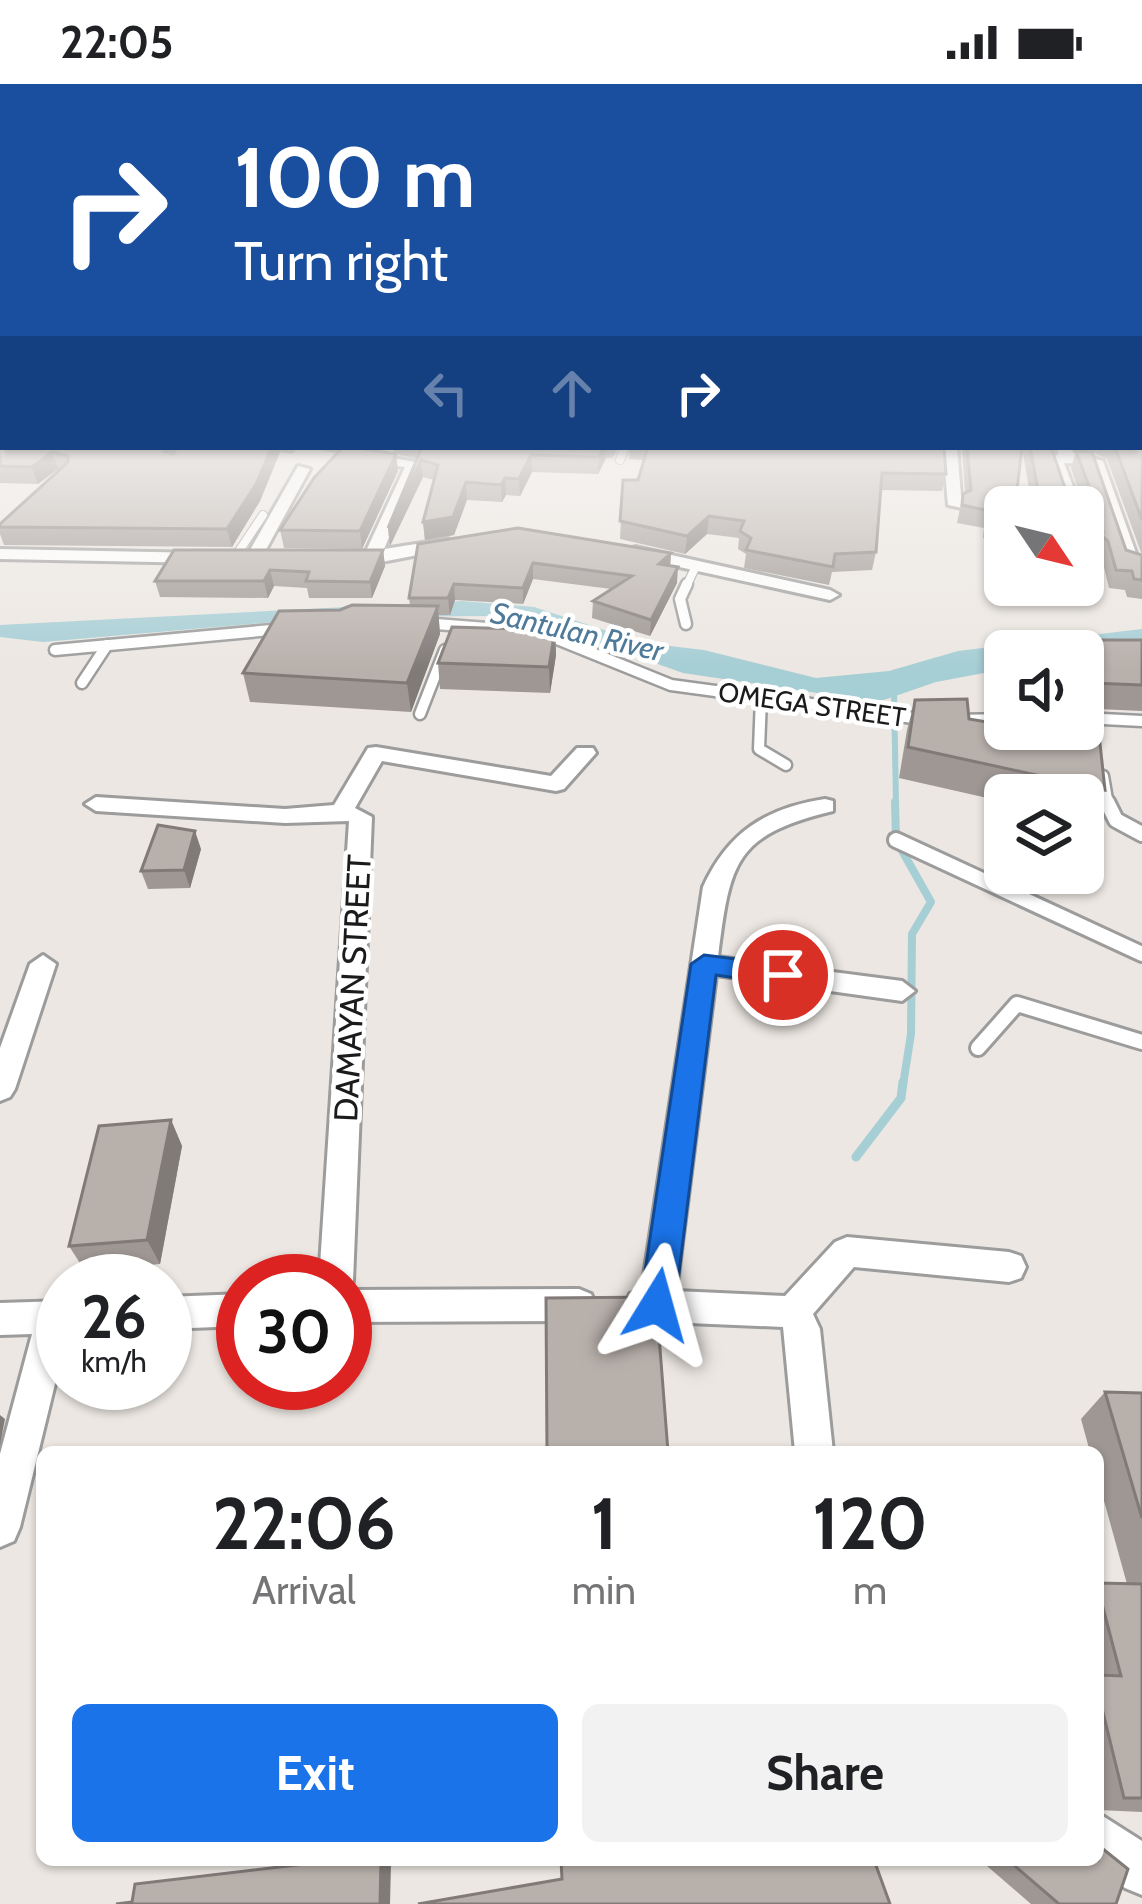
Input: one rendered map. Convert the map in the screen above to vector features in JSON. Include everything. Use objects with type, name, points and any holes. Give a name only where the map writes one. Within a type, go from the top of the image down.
[{"type":"street","points":[[244,557],[282,500]]},
{"type":"street","points":[[371,560],[398,500]]},
{"type":"street","points":[[955,500],[956,505]]},
{"type":"street","points":[[1109,500],[1132,567]]},
{"type":"street","points":[[329,559],[371,560],[478,538]]},
{"type":"street","points":[[604,545],[830,595]]},
{"type":"street","points":[[0,554],[286,558]]},
{"type":"street","points":[[342,812],[376,753],[556,784],[586,753]]},
{"type":"street","name":"DAMAYAN STREET","points":[[96,804],[285,816],[342,812],[361,818],[337,1254]]},
{"type":"street","points":[[657,1305],[715,886],[737,844],[778,816],[826,806]]},
{"type":"street","points":[[0,1089],[43,964]]},
{"type":"street","points":[[704,964],[902,991]]},
{"type":"street","points":[[793,1312],[847,1252],[1009,1267]]},
{"type":"street","points":[[372,1306],[657,1305],[793,1312]]},
{"type":"street","points":[[793,1312],[803,1329],[813,1446]]},
{"type":"street","points":[[0,1319],[36,1318]]},
{"type":"street","points":[[0,1527],[36,1397]]},
{"type":"street","points":[[1104,1841],[1142,1871]]},
{"type":"lane","points":[[244,557],[263,515]]},
{"type":"lane","points":[[686,624],[680,599],[696,566]]},
{"type":"lane","name":"OMEGA STREET","points":[[416,623],[540,632],[671,685],[908,720],[984,719]]},
{"type":"lane","points":[[420,714],[455,623]]},
{"type":"lane","points":[[55,650],[288,629]]},
{"type":"lane","points":[[82,682],[107,646]]},
{"type":"lane","points":[[761,698],[760,749],[786,765]]},
{"type":"lane","points":[[1104,719],[1142,721]]},
{"type":"lane","points":[[1102,765],[1107,812],[1119,825],[1142,835]]},
{"type":"lane","points":[[896,840],[1142,954]]},
{"type":"lane","points":[[978,1048],[1017,1004],[1142,1042]]},
{"type":"water","name":"Santulan River","points":[[462,601],[534,607],[644,643],[704,650],[816,678],[889,671],[984,648],[984,673],[936,682],[878,702],[683,673],[537,621],[495,616],[332,617],[43,642],[0,637],[0,625]]},
{"type":"water","points":[[1142,629],[1142,663],[1104,655],[1104,634]]},
{"type":"building","points":[[26,500],[246,500],[227,529],[0,524]]},
{"type":"building","points":[[300,500],[375,500],[360,531],[280,530]]},
{"type":"building","points":[[429,500],[459,500],[453,517],[423,522]]},
{"type":"building","points":[[622,500],[880,500],[876,552],[835,554],[833,567],[746,550],[751,538],[740,531],[744,521],[709,516],[687,536],[620,521]]},
{"type":"building","points":[[962,500],[984,500],[984,510],[962,505]]},
{"type":"building","points":[[1104,500],[1109,500],[1126,550],[1142,555],[1142,580],[1134,579],[1132,571],[1116,570],[1104,538]]},
{"type":"building","points":[[518,528],[671,553],[659,564],[678,567],[651,620],[593,601],[632,576],[533,563],[523,588],[454,584],[448,598],[409,598],[418,544]]},
{"type":"building","points":[[174,550],[383,550],[370,582],[306,581],[309,572],[270,570],[264,581],[155,581]]},
{"type":"building","points":[[352,605],[438,606],[407,683],[243,673],[279,611],[340,610]]},
{"type":"building","points":[[452,627],[555,630],[549,667],[438,663]]},
{"type":"building","points":[[1104,640],[1142,640],[1142,685],[1104,683]]},
{"type":"building","points":[[967,699],[969,719],[984,722],[984,750],[1101,750],[1103,774],[1032,774],[908,747],[915,700]]},
{"type":"building","points":[[158,825],[195,831],[184,870],[141,871]]},
{"type":"building","points":[[171,1120],[147,1240],[69,1246],[99,1126]]},
{"type":"building","points":[[656,1297],[668,1446],[547,1446],[546,1298]]},
{"type":"building","points":[[1105,1392],[1142,1393],[1142,1518]]},
{"type":"building","points":[[1104,1583],[1142,1584],[1142,1798],[1124,1798],[1104,1716],[1104,1675],[1121,1676],[1104,1612]]},
{"type":"building","points":[[1104,1850],[1128,1869],[1116,1904],[1059,1904],[1015,1866],[1104,1866]]},
{"type":"building","points":[[288,1866],[381,1866],[380,1904],[116,1904],[132,1902],[135,1884]]},
{"type":"building","points":[[561,1866],[876,1866],[890,1904],[418,1904],[562,1879]]},
{"type":"waterway","points":[[894,691],[896,805]]},
{"type":"waterway","points":[[895,802],[896,840],[931,902],[912,934],[911,1034],[903,1085]]},
{"type":"waterway","points":[[856,1157],[901,1098],[903,1082]]},
{"type":"route","points":[[657,1305],[704,964],[783,975]]}]
